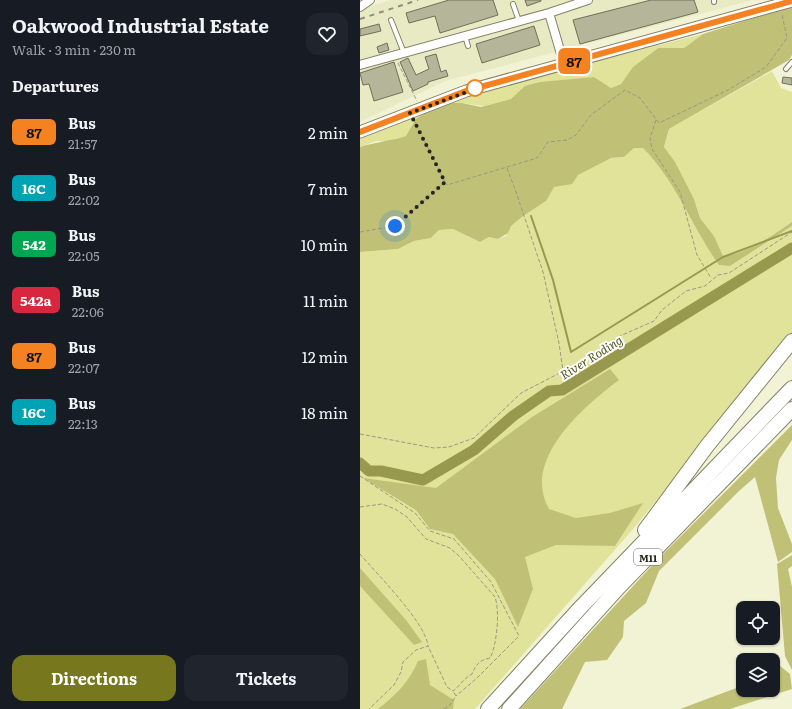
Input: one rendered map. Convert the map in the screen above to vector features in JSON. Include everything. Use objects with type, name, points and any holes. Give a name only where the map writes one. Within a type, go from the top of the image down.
[{"type":"highway","name":"M11","points":[[612,575],[707,446],[792,342]]},
{"type":"highway","name":"M11","points":[[488,709],[612,575],[792,388]]},
{"type":"highway","name":"M11","points":[[509,709],[619,587],[792,409]]},
{"type":"street","points":[[360,7],[370,0]]},
{"type":"street","points":[[360,65],[548,13],[584,0]]},
{"type":"street","points":[[360,132],[466,91],[792,2]]},
{"type":"street","points":[[548,13],[564,64]]},
{"type":"lane","points":[[513,4],[519,21]]},
{"type":"lane","points":[[391,20],[404,53]]},
{"type":"lane","points":[[465,36],[468,46]]},
{"type":"lane","points":[[786,69],[792,62]]},
{"type":"path","points":[[394,55],[415,111],[447,185],[537,158],[548,142],[567,140],[576,135],[591,115],[625,90],[640,98],[659,123],[728,90],[766,67],[787,38],[780,5]]},
{"type":"path","points":[[657,119],[650,138],[652,149],[680,192],[697,255],[712,279]]},
{"type":"path","points":[[506,168],[516,192],[543,272],[559,343],[563,372]]},
{"type":"path","points":[[360,232],[395,226],[445,182]]},
{"type":"path","points":[[360,434],[434,448],[449,446],[474,438],[521,393],[581,362],[620,336],[654,321],[662,310],[675,298],[686,291],[705,286],[718,275],[729,274],[792,232]]},
{"type":"path","points":[[360,476],[415,513],[430,532],[454,539],[491,582],[519,636],[477,678],[456,696],[450,705],[444,709]]},
{"type":"path","points":[[360,507],[382,504],[407,517],[426,539],[450,548],[460,557],[495,597],[498,605],[498,622],[493,652],[490,658],[483,659],[476,665],[472,674],[465,678],[453,691]]},
{"type":"path","points":[[360,554],[410,613],[427,638],[428,646],[447,687],[453,691],[456,696]]},
{"type":"path","points":[[369,709],[394,685],[401,672],[403,662],[416,650],[428,646]]},
{"type":"shaded area","points":[[390,0],[753,0],[445,81],[360,122],[360,10]]},
{"type":"green space","points":[[792,6],[792,55],[789,60],[669,129],[664,147],[675,162],[694,199],[700,218],[714,236],[723,256],[751,248],[792,222],[792,226],[730,266],[719,265],[665,175],[643,148],[634,148],[624,157],[611,158],[578,175],[572,184],[554,187],[546,201],[523,216],[511,226],[508,233],[498,239],[489,237],[480,242],[453,229],[439,230],[431,238],[414,241],[398,249],[360,252],[360,147],[406,136],[416,119],[429,110],[453,103],[462,103],[481,107],[511,99],[525,86],[540,82],[594,77],[611,88],[621,84],[633,67],[658,48],[684,48],[703,34]]},
{"type":"green space","points":[[703,34],[684,48],[658,48],[636,65],[621,84],[611,88],[594,77],[530,85],[511,99],[484,106],[462,103],[406,136],[390,141],[376,141],[360,147],[360,132],[444,103],[530,78]]},
{"type":"green space","points":[[772,71],[781,88],[792,92],[792,222],[751,248],[723,257],[714,236],[700,218],[694,199],[664,147],[669,129]]},
{"type":"green space","points":[[634,148],[643,148],[658,160],[682,202],[730,266],[792,226],[792,333],[634,528],[475,709],[360,709],[360,252],[398,249],[414,241],[431,238],[439,230],[453,229],[480,242],[489,237],[498,239],[506,236],[511,224],[555,184],[611,158],[624,157]]},
{"type":"green space","points":[[610,369],[619,380],[589,404],[560,436],[550,454],[543,472],[543,490],[549,509],[576,518],[610,513],[643,503],[615,546],[556,545],[525,557],[533,589],[518,627],[495,579],[453,534],[430,529],[416,510],[363,478],[436,488],[532,417]]},
{"type":"green space","points":[[792,425],[792,440],[779,460],[776,478],[778,508],[792,544],[792,552],[778,562],[755,477],[659,571],[646,603],[624,621],[623,637],[607,660],[585,662],[562,709],[520,709],[658,559]]},
{"type":"green space","points":[[792,555],[792,566],[788,569],[792,587],[792,670],[785,656],[777,564]]},
{"type":"green space","points":[[360,568],[406,620],[422,642],[414,645],[360,586]]},
{"type":"green space","points":[[426,659],[430,685],[454,700],[453,709],[378,709],[406,682],[418,661]]},
{"type":"green space","points":[[780,666],[790,674],[792,689],[780,693]]},
{"type":"green space","points":[[736,688],[736,697],[767,697],[730,709],[680,709]]},
{"type":"building","points":[[449,0],[493,0],[498,15],[440,33],[435,16],[409,23],[406,13]]},
{"type":"building","points":[[525,0],[541,0],[541,1],[527,6]]},
{"type":"building","points":[[651,0],[694,0],[698,12],[580,44],[573,20]]},
{"type":"building","points":[[379,24],[381,31],[360,36],[360,29]]},
{"type":"building","points":[[534,26],[540,45],[482,63],[476,44]]},
{"type":"building","points":[[387,43],[389,50],[379,53],[377,47]]},
{"type":"building","points":[[436,54],[441,72],[446,70],[448,76],[428,82],[428,84],[413,91],[400,62],[408,58],[416,75],[429,69],[425,57]]},
{"type":"building","points":[[394,62],[403,92],[374,101],[369,84],[363,85],[360,73]]},
{"type":"building","points":[[783,77],[792,78],[792,85],[782,83]]},
{"type":"waterway","points":[[531,216],[553,280],[571,352],[723,257],[792,231]]},
{"type":"waterway","name":"River Roding","points":[[360,463],[369,471],[381,471],[423,480],[474,450],[513,416],[549,391],[562,390],[792,248]]},
{"type":"railway","points":[[360,19],[418,0]]},
{"type":"bus line","name":"87","points":[[360,132],[466,91],[792,1]]},
{"type":"route","points":[[395,226],[445,182],[410,113],[480,87],[475,88]]}]
